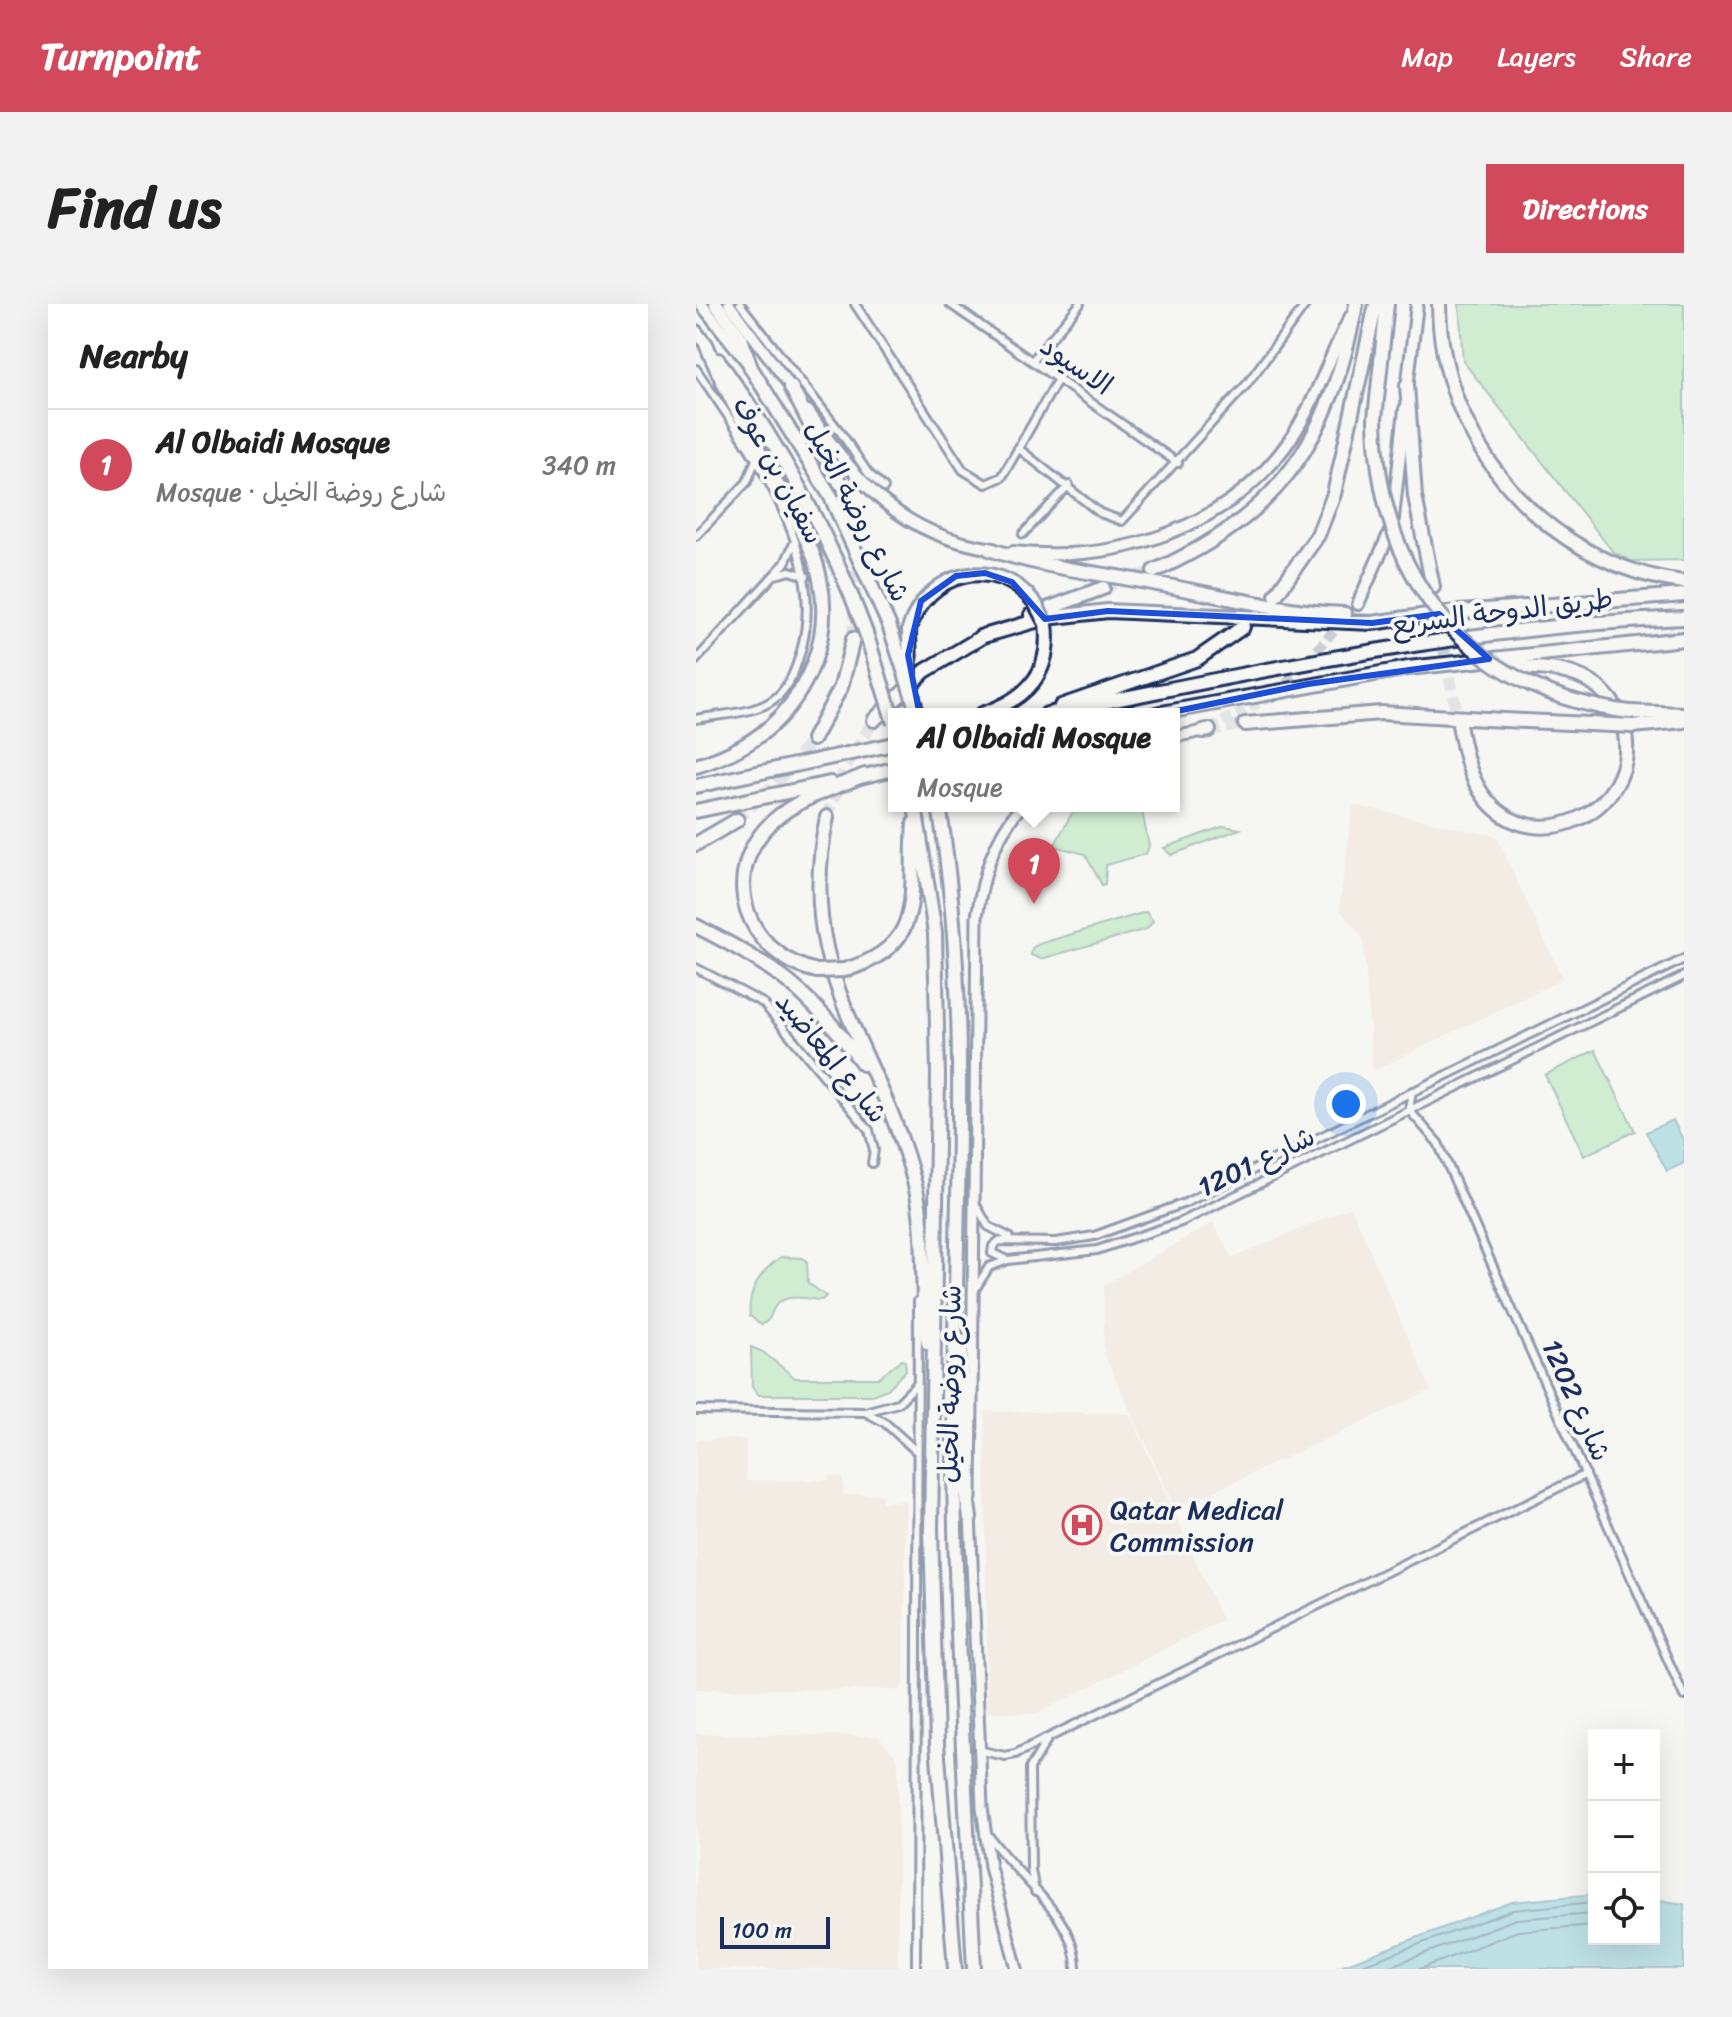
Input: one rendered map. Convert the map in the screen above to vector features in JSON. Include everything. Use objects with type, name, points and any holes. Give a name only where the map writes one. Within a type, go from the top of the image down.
[{"type":"highway","points":[[716,304],[741,338],[751,368]]},
{"type":"highway","points":[[1276,595],[1307,555],[1330,506],[1376,304]]},
{"type":"highway","points":[[1387,304],[1375,418],[1377,472],[1390,527],[1414,577],[1440,615],[1475,648],[1522,681],[1577,703],[1630,712],[1684,714]]},
{"type":"highway","points":[[1439,304],[1441,342],[1453,393],[1485,458],[1507,487],[1539,518],[1590,552],[1643,573],[1684,582]]},
{"type":"highway","points":[[1154,571],[1198,551],[1235,528],[1267,500],[1295,466],[1323,414],[1356,305]]},
{"type":"highway","points":[[696,766],[741,749],[761,736],[785,712],[807,679],[816,658],[823,612],[821,579],[805,537],[719,376],[706,344]]},
{"type":"highway","name":"شارع روضة الخيل","points":[[706,344],[756,415],[801,492],[850,588],[889,708]]},
{"type":"highway","name":"شارع روضة الخيل","points":[[751,368],[831,497],[889,625],[916,708]]},
{"type":"highway","points":[[1407,385],[1415,496],[1433,587]]},
{"type":"highway","points":[[791,387],[840,483]]},
{"type":"highway","points":[[989,549],[1041,565],[1306,611],[1404,617]]},
{"type":"highway","points":[[913,698],[909,629],[914,614],[931,591],[943,582],[970,573],[999,576],[1012,582],[1035,603],[1046,624],[1048,649],[1035,682],[1018,699],[996,708]]},
{"type":"highway","points":[[874,720],[925,671],[980,637],[1103,588]]},
{"type":"highway","points":[[980,637],[1046,618],[1108,611],[1372,623],[1404,617],[1684,595]]},
{"type":"highway","name":"طريق الدوحة السريع","points":[[1076,708],[1327,657],[1485,636],[1684,618]]},
{"type":"highway","points":[[1058,708],[1077,698],[1169,672],[1197,659],[1243,627]]},
{"type":"highway","points":[[813,739],[841,687],[853,639]]},
{"type":"highway","name":"طريق الدوحة السريع","points":[[1180,709],[1335,679],[1456,662],[1684,639]]},
{"type":"highway","points":[[1456,662],[1557,670],[1598,687],[1623,720],[1627,749],[1622,772],[1605,801],[1584,817],[1552,827],[1530,826],[1502,814],[1478,789],[1470,773],[1459,725]]},
{"type":"highway","points":[[1245,724],[1381,713],[1633,726],[1684,721]]},
{"type":"highway","points":[[696,786],[888,745]]},
{"type":"highway","points":[[696,811],[888,770]]},
{"type":"highway","points":[[865,775],[785,812],[762,832],[746,862],[743,895],[750,918],[762,940],[786,961],[817,971],[844,970],[875,958],[899,935],[907,921],[915,890],[915,812]]},
{"type":"highway","name":"شارع روضة الخيل","points":[[916,812],[935,933],[938,1076],[931,1530],[937,1744],[954,1965]]},
{"type":"highway","name":"شارع روضة الخيل","points":[[940,812],[950,880],[959,1002],[955,1613],[974,1969]]},
{"type":"highway","points":[[827,817],[819,860],[820,926],[832,976],[913,1175],[923,1249],[927,1334],[934,1366]]},
{"type":"highway","points":[[696,844],[737,820]]},
{"type":"highway","points":[[696,926],[761,961],[795,984],[839,1030],[878,1084]]},
{"type":"highway","points":[[955,1306],[963,1354],[964,1475],[970,1518]]},
{"type":"main road","name":"شارع روضة الخيل","points":[[701,304],[751,368]]},
{"type":"main road","points":[[1358,604],[1392,527],[1417,304]]},
{"type":"main road","points":[[791,387],[852,472],[885,505],[931,533],[989,549],[1060,556],[1120,549],[1167,534],[1220,506],[1259,475],[1293,434],[1356,305]]},
{"type":"main road","name":"شارع روضة الخيل","points":[[696,331],[706,344]]},
{"type":"street","name":"شارع روضة الخيل","points":[[729,304],[791,387]]},
{"type":"street","name":"شارع روضة الخيل","points":[[740,304],[841,433],[868,473],[884,488]]},
{"type":"street","points":[[855,304],[963,470],[978,481],[993,483],[1002,477],[1058,379]]},
{"type":"street","name":"الاسيود","points":[[950,304],[1178,463]]},
{"type":"street","points":[[1032,361],[1080,304]]},
{"type":"street","points":[[1018,448],[1069,485],[1100,513],[1122,521],[1247,384],[1306,304]]},
{"type":"street","name":"سفيان بن عوف","points":[[696,369],[755,462],[796,540],[806,576],[808,603],[805,636],[795,669],[783,690],[766,705],[696,719]]},
{"type":"street","points":[[696,536],[747,482],[755,462]]},
{"type":"street","points":[[747,482],[767,484]]},
{"type":"street","points":[[1023,534],[1069,485]]},
{"type":"street","points":[[696,660],[789,558],[796,540]]},
{"type":"street","points":[[772,577],[790,571],[806,576]]},
{"type":"street","points":[[1180,736],[1207,730]]},
{"type":"street","name":"شارع روضة الخيل","points":[[1016,812],[1002,829],[990,854],[977,917],[970,1518],[978,1750],[985,1830],[990,1867],[1017,1969]]},
{"type":"street","name":"شارع 1201","points":[[1016,1239],[1072,1240],[1136,1223],[1185,1203],[1684,959]]},
{"type":"street","name":"شارع المعاضيد","points":[[696,968],[767,1007],[869,1130],[874,1150],[872,1163]]},
{"type":"street","name":"شارع 1201","points":[[1008,1260],[1097,1250],[1181,1222],[1684,976]]},
{"type":"street","points":[[1611,997],[1617,1008]]},
{"type":"street","points":[[1409,1110],[1412,1091]]},
{"type":"street","points":[[1424,1102],[1420,1113],[1424,1124]]},
{"type":"street","name":"شارع 1202","points":[[1409,1110],[1438,1143],[1684,1696]]},
{"type":"street","points":[[974,1198],[988,1226],[1016,1239]]},
{"type":"street","points":[[1008,1260],[994,1256],[993,1246],[999,1241],[1016,1239]]},
{"type":"street","name":"شارع روضة الخيل","points":[[916,1969],[916,1450],[923,1249]]},
{"type":"street","points":[[974,1291],[989,1267],[1008,1260]]},
{"type":"street","points":[[696,1410],[865,1412],[898,1403],[917,1382]]},
{"type":"street","points":[[865,1412],[884,1422],[916,1450]]},
{"type":"street","points":[[978,1750],[1005,1756],[1049,1737],[1586,1474]]},
{"type":"street","points":[[1037,1895],[1031,1870],[1030,1768],[1049,1737]]},
{"type":"street","points":[[985,1830],[1071,1935],[1076,1969]]},
{"type":"highlighted area","points":[[985,573],[1012,582],[1045,619],[1108,611],[1372,623],[1439,614],[1489,659],[1308,684],[929,762],[908,655],[921,601],[956,576]]},
{"type":"shaded area","points":[[1353,805],[1496,836],[1563,979],[1373,1071],[1363,938],[1339,909]]},
{"type":"shaded area","points":[[1351,1207],[1431,1390],[1176,1509],[1104,1354],[1104,1285],[1213,1223],[1232,1258]]},
{"type":"shaded area","name":"Qatar Medical Commission","points":[[985,1411],[1130,1414],[1222,1620],[1036,1714],[987,1712]]},
{"type":"shaded area","points":[[746,1439],[746,1481],[829,1480],[830,1476],[843,1477],[843,1495],[882,1494],[882,1502],[906,1501],[904,1683],[900,1690],[696,1689],[696,1440]]},
{"type":"shaded area","points":[[696,1734],[878,1736],[898,1759],[898,1969],[696,1969]]},
{"type":"green space","points":[[1459,304],[1684,304],[1684,560],[1631,561],[1613,552],[1463,361]]},
{"type":"green space","points":[[1073,812],[1142,812],[1149,846],[1146,854],[1106,865],[1105,884],[1102,885],[1085,854],[1054,846]]},
{"type":"green space","points":[[1224,826],[1240,829],[1171,855],[1164,848]]},
{"type":"green space","points":[[1146,912],[1153,921],[1147,929],[1041,959],[1031,955],[1032,948],[1039,944]]},
{"type":"green space","points":[[1595,1050],[1635,1131],[1584,1156],[1545,1075]]},
{"type":"green space","points":[[781,1257],[803,1258],[807,1262],[808,1283],[826,1296],[822,1300],[782,1300],[761,1325],[750,1316],[753,1290],[767,1268]]},
{"type":"green space","points":[[751,1347],[763,1352],[795,1378],[878,1378],[901,1360],[905,1361],[906,1370],[888,1389],[872,1395],[759,1395],[752,1387]]},
{"type":"water","points":[[1673,1120],[1684,1142],[1684,1163],[1667,1171],[1646,1132]]},
{"type":"water","points":[[1588,1895],[1588,1945],[1660,1945],[1660,1900],[1684,1904],[1684,1969],[1333,1969],[1512,1902]]},
{"type":"tunnel","points":[[840,483],[857,549],[853,639]]},
{"type":"tunnel","points":[[1103,588],[1154,571]]},
{"type":"tunnel","points":[[1209,728],[1267,699],[1284,686],[1358,604]]},
{"type":"tunnel","points":[[1436,607],[1459,725]]},
{"type":"tunnel","points":[[827,817],[845,768],[874,720]]},
{"type":"tunnel","points":[[1209,730],[1245,724]]},
{"type":"tunnel","points":[[737,820],[777,782],[813,739]]},
{"type":"place","name":"Al Olbaidi Mosque","points":[[1034,904]]},
{"type":"place","name":"Qatar Medical Commission","points":[[1082,1525]]}]
